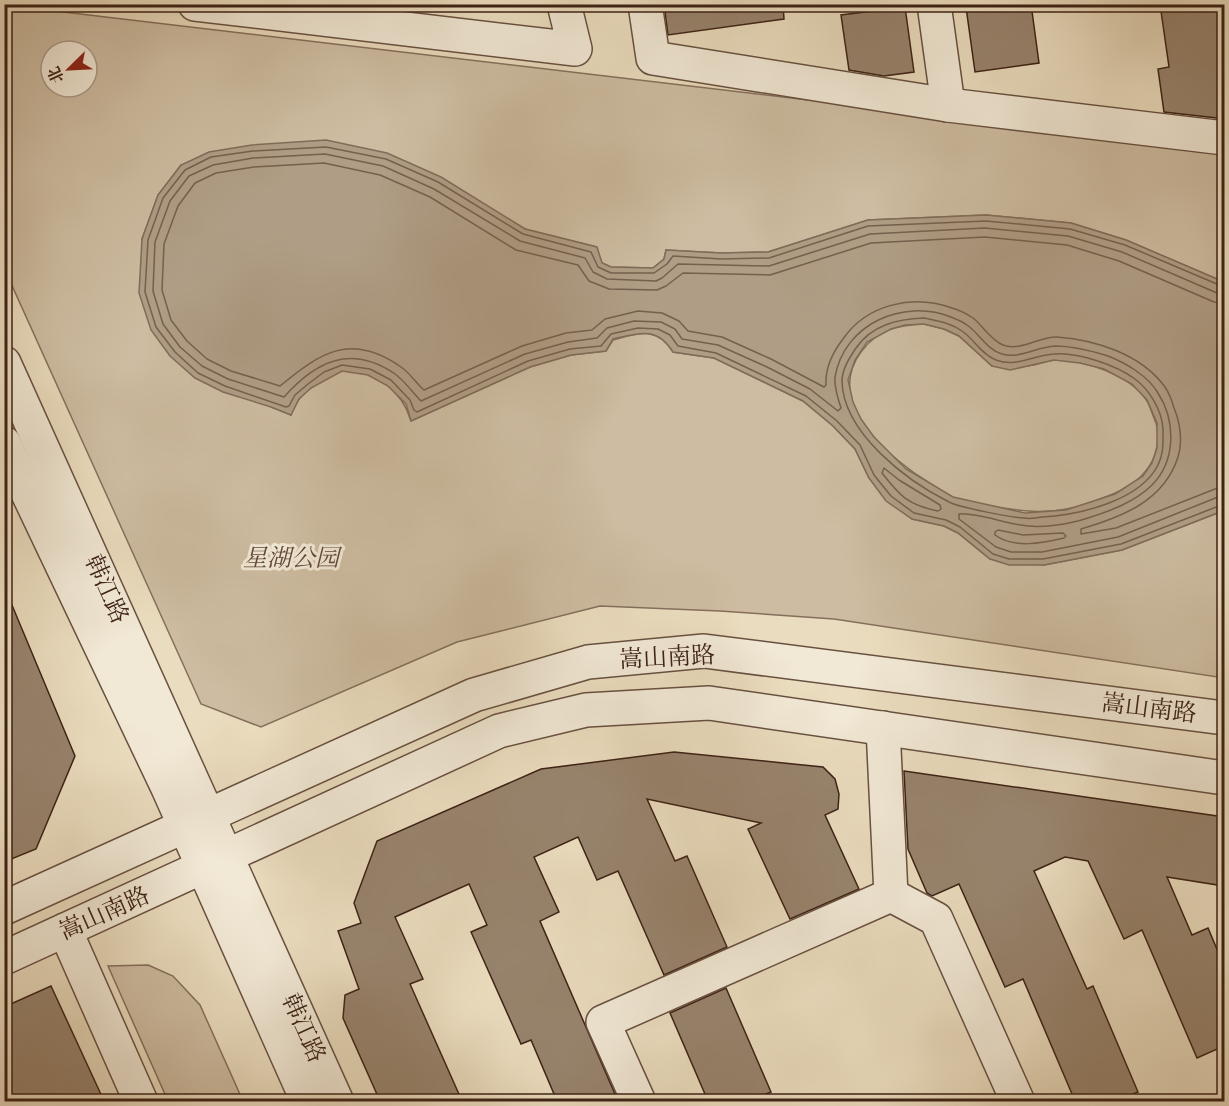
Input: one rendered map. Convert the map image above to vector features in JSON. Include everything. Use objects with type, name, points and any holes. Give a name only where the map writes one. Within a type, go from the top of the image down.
[{"type":"street","points":[[195,4],[575,49],[564,4]]},
{"type":"street","points":[[645,4],[653,58],[948,105],[1224,138]]},
{"type":"street","points":[[934,4],[948,105]]},
{"type":"street","name":"韩江路","points":[[4,363],[215,862],[309,1101]]},
{"type":"street","name":"韩江路","points":[[4,443],[197,821]]},
{"type":"street","name":"嵩山南路","points":[[197,821],[474,695],[588,662],[704,651],[1224,718]]},
{"type":"street","name":"嵩山南路","points":[[4,958],[499,731],[586,710],[710,703],[1224,778]]},
{"type":"street","points":[[883,728],[891,895]]},
{"type":"street","points":[[4,908],[197,821]]},
{"type":"street","name":"韩江路","points":[[215,862],[337,1101]]},
{"type":"street","points":[[639,1101],[603,1022],[891,895]]},
{"type":"street","points":[[891,895],[936,919],[1018,1101]]},
{"type":"street","points":[[65,930],[141,1101]]},
{"type":"green space","name":"星湖公园","points":[[4,5],[1224,149],[1224,282],[1126,240],[1071,223],[986,215],[868,220],[768,252],[721,253],[666,250],[664,259],[653,268],[611,267],[602,263],[596,247],[525,229],[483,204],[181,165],[158,195],[142,239],[271,407],[291,415],[303,394],[327,378],[344,371],[367,374],[386,384],[401,400],[411,421],[530,367],[571,355],[606,351],[613,340],[647,334],[661,338],[673,352],[714,358],[803,401],[833,426],[855,449],[869,478],[912,519],[944,526],[958,533],[990,559],[1044,565],[1122,550],[1220,512],[1224,508],[1224,678],[834,619],[600,606],[457,642],[261,727],[201,704],[5,270]]},
{"type":"green space","points":[[924,324],[959,336],[992,366],[1023,366],[1052,360],[1067,360],[1093,366],[1119,377],[1140,392],[1150,407],[1158,432],[1157,447],[1152,461],[1139,479],[1119,491],[1089,503],[1062,510],[1012,509],[963,500],[943,492],[915,474],[881,445],[856,410],[850,391],[851,371],[861,352],[874,338],[896,327]]},
{"type":"green space","points":[[148,965],[173,976],[200,1005],[243,1101],[168,1101],[108,966]]},
{"type":"water","points":[[326,140],[387,153],[441,177],[525,229],[597,247],[602,263],[611,267],[653,268],[664,259],[666,250],[721,253],[768,252],[868,220],[986,215],[1071,223],[1126,240],[1224,282],[1224,508],[1220,512],[1122,550],[1044,565],[1009,565],[990,559],[958,533],[944,526],[912,519],[886,501],[869,478],[855,449],[833,426],[803,401],[714,358],[673,352],[661,338],[647,334],[613,339],[606,351],[571,355],[530,367],[411,421],[406,404],[388,386],[368,375],[342,371],[311,388],[299,399],[291,415],[223,392],[195,378],[170,356],[151,330],[139,293],[142,239],[158,195],[181,165],[209,152],[252,145]],"holes":[[[924,324],[959,336],[992,366],[1010,370],[1054,360],[1080,363],[1104,369],[1132,384],[1147,400],[1157,423],[1157,448],[1152,463],[1143,476],[1115,494],[1066,510],[1025,513],[953,497],[906,469],[874,437],[861,419],[853,402],[848,380],[855,360],[867,342],[891,329],[905,325]]]},
{"type":"building","points":[[664,4],[783,4],[784,19],[668,35]]},
{"type":"building","points":[[982,4],[1031,4],[1039,63],[975,72],[966,7]]},
{"type":"building","points":[[1160,4],[1224,4],[1224,117],[1164,112],[1158,69],[1169,67]]},
{"type":"building","points":[[905,7],[914,72],[884,76],[849,70],[841,15]]},
{"type":"building","points":[[4,586],[75,756],[36,849],[4,862]]},
{"type":"building","points":[[674,752],[823,767],[835,779],[839,794],[838,809],[825,815],[859,889],[790,919],[748,829],[761,823],[647,799],[675,861],[687,856],[727,947],[664,975],[618,871],[597,880],[578,837],[534,857],[559,912],[540,921],[618,1101],[557,1101],[531,1040],[521,1044],[471,932],[487,925],[469,884],[395,917],[423,979],[410,984],[462,1101],[380,1101],[343,1018],[345,995],[359,989],[338,931],[361,923],[354,903],[377,841],[541,769]]},
{"type":"building","points":[[904,771],[1224,817],[1224,886],[1167,877],[1192,935],[1208,928],[1224,966],[1224,1046],[1197,1058],[1142,930],[1124,939],[1088,861],[1065,857],[1034,871],[1087,989],[1093,986],[1138,1092],[1116,1101],[1075,1101],[1023,979],[1005,987],[959,884],[932,896],[927,893],[908,849]]},
{"type":"building","points":[[51,986],[104,1101],[4,1101],[4,1007]]},
{"type":"building","points":[[726,988],[771,1092],[749,1101],[708,1101],[670,1013]]}]
